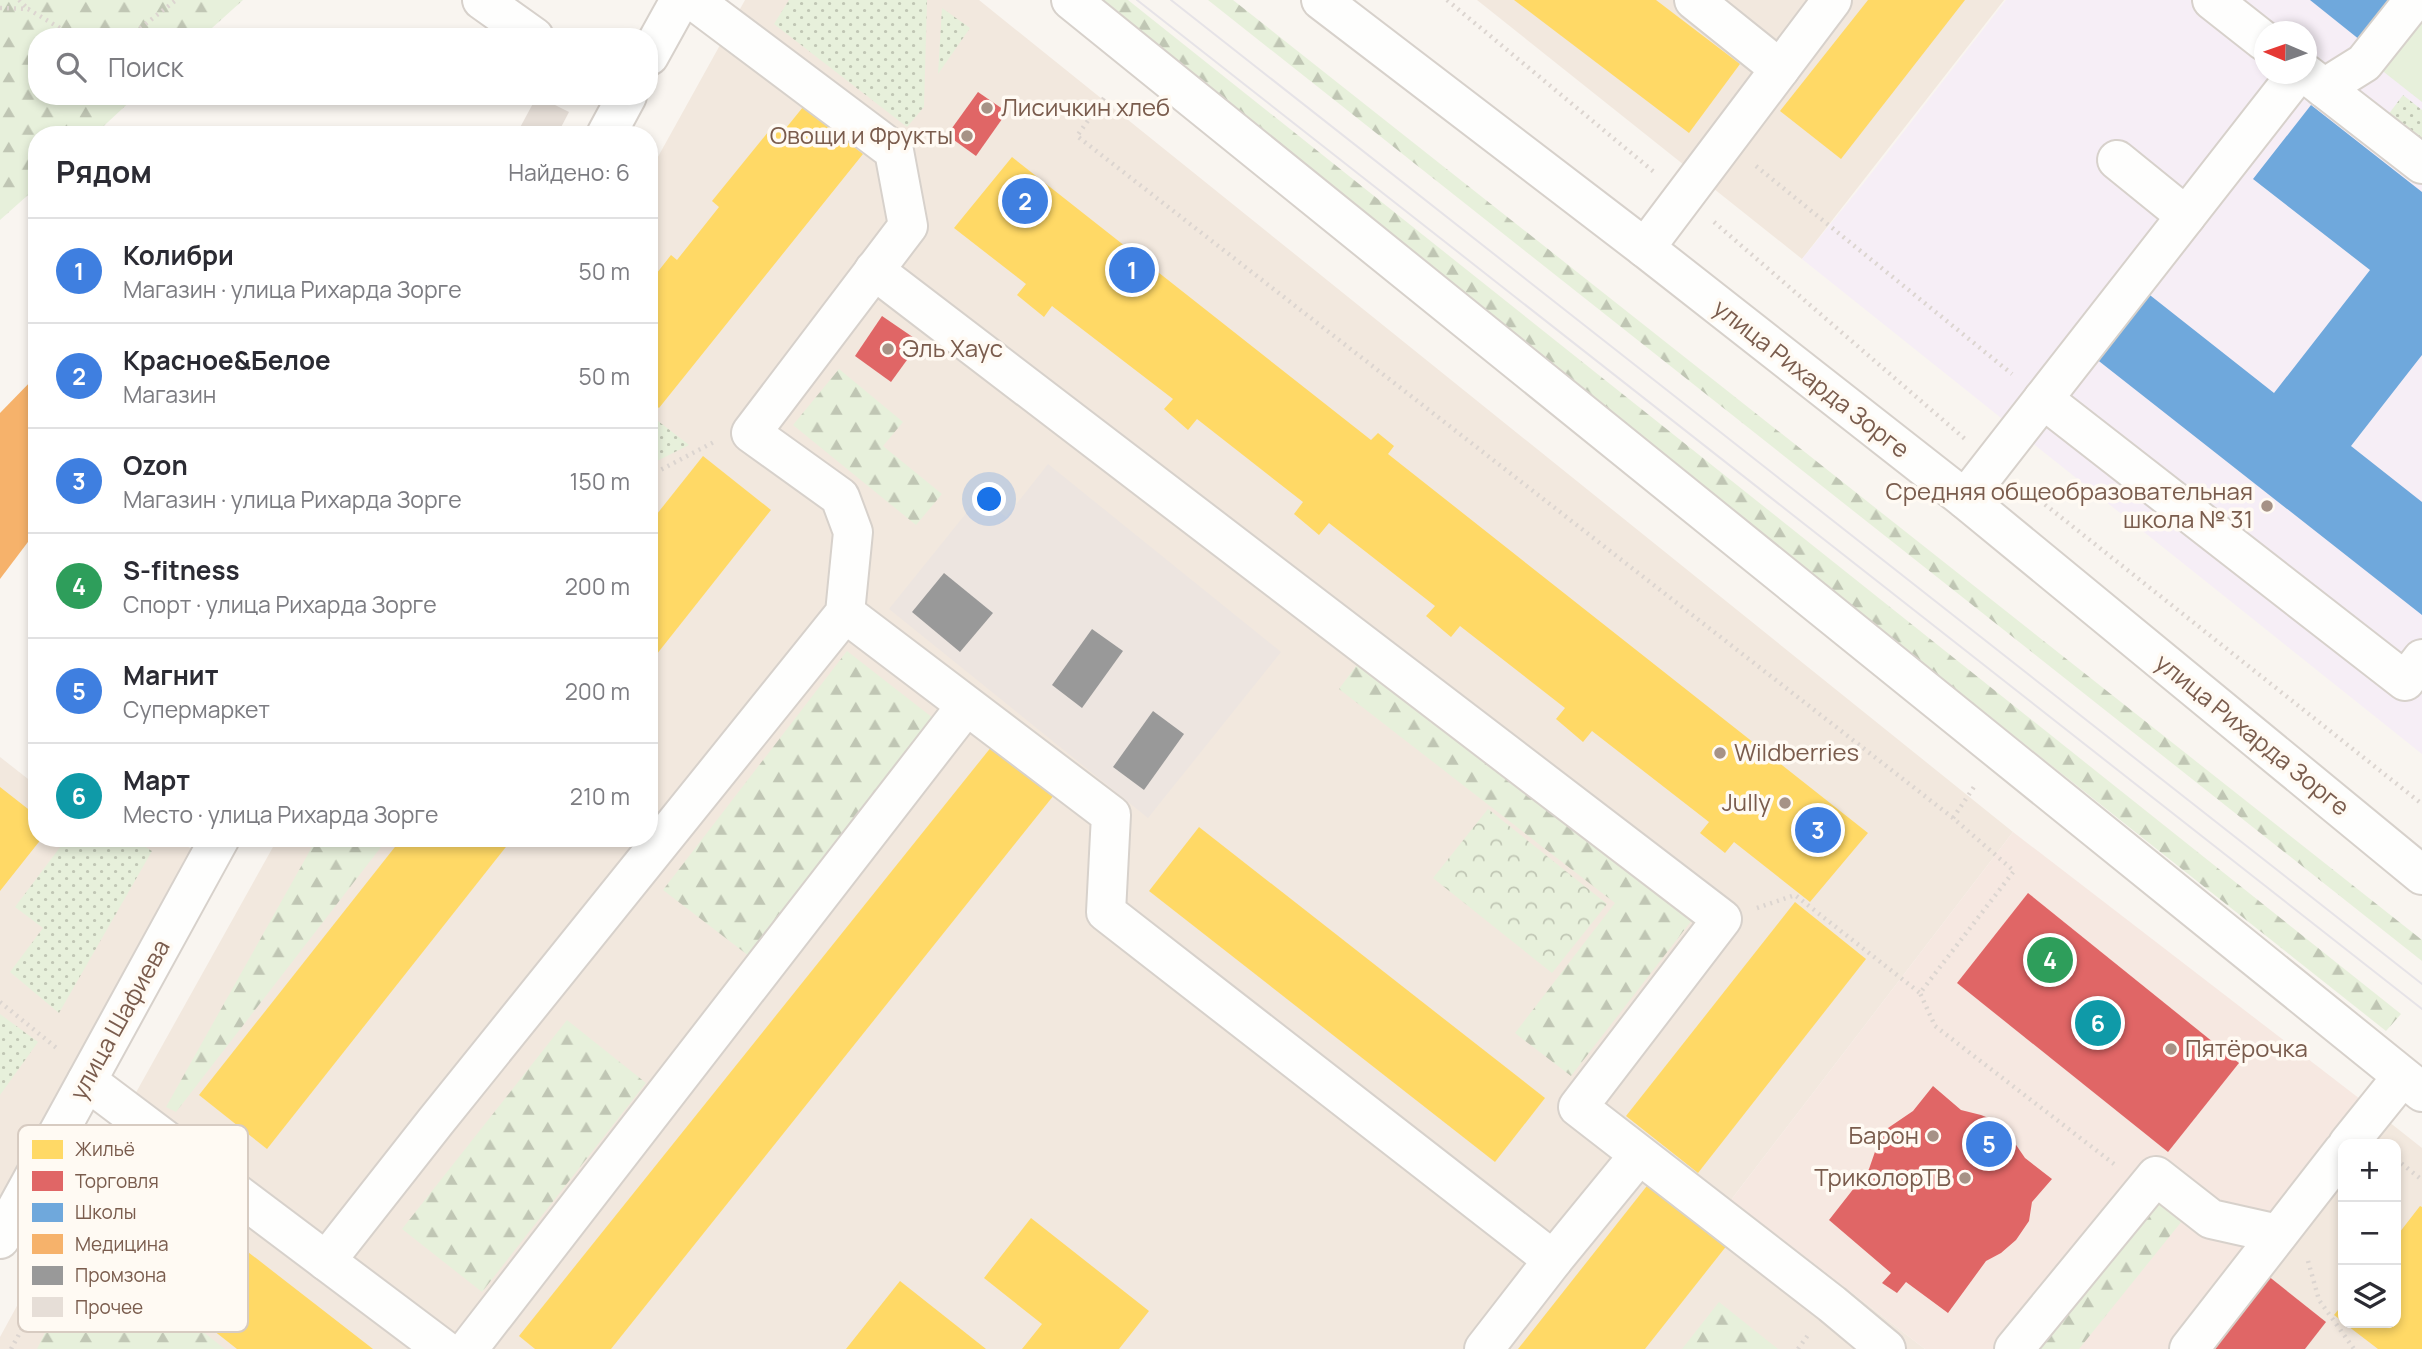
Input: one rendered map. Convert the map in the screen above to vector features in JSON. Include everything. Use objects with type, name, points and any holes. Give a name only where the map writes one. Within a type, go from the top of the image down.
[{"type":"street","points":[[482,0],[521,28]]},
{"type":"street","points":[[658,40],[680,0]]},
{"type":"street","points":[[658,845],[845,613],[853,532],[839,497],[751,433],[908,226],[894,150],[694,0]]},
{"type":"street","points":[[1071,0],[2412,1084],[2353,1139]]},
{"type":"street","name":"улица Рихарда Зорге","points":[[1321,0],[1645,248],[1965,499],[2422,876]]},
{"type":"street","points":[[1694,0],[1780,69]]},
{"type":"street","points":[[1645,248],[1832,0]]},
{"type":"street","points":[[2212,0],[2254,33]]},
{"type":"street","points":[[2317,76],[2364,63],[2414,0]]},
{"type":"street","points":[[1965,499],[2186,216],[2304,84]]},
{"type":"street","points":[[2317,84],[2422,164]]},
{"type":"street","points":[[610,126],[621,105]]},
{"type":"street","points":[[2117,160],[2186,216]]},
{"type":"street","points":[[874,270],[1722,919],[1578,1107],[1886,1349]]},
{"type":"street","points":[[2043,399],[2405,681],[2422,659]]},
{"type":"street","points":[[845,613],[1111,815],[1106,912],[1553,1260]]},
{"type":"street","points":[[468,1349],[966,706]]},
{"type":"street","name":"улица Шафиева","points":[[63,1125],[215,847]]},
{"type":"street","points":[[326,1261],[657,847]]},
{"type":"street","points":[[89,1078],[145,1125]]},
{"type":"street","points":[[1484,1349],[1639,1155]]},
{"type":"street","points":[[2189,1349],[2338,1157]]},
{"type":"street","points":[[2014,1349],[2156,1176],[2211,1219],[2286,1224]]},
{"type":"street","points":[[248,1202],[443,1349]]},
{"type":"street","name":"улица Шафиева","points":[[0,1240],[18,1207]]},
{"type":"path","points":[[19,0],[28,9],[60,28]]},
{"type":"path","points":[[140,28],[176,0]]},
{"type":"path","points":[[1447,0],[1684,196],[1993,463],[2422,804]]},
{"type":"path","points":[[0,8],[28,9]]},
{"type":"path","points":[[1104,98],[1077,136],[1953,818],[2014,871],[1920,993]]},
{"type":"path","points":[[1726,141],[2043,399]]},
{"type":"path","points":[[658,470],[764,417]]},
{"type":"path","points":[[1953,818],[1976,784]]},
{"type":"path","points":[[1722,919],[1795,895],[1920,993],[1935,1026],[2146,1188]]},
{"type":"path","points":[[0,1002],[89,1078]]},
{"type":"path","points":[[134,1125],[137,1119]]},
{"type":"path","points":[[2401,1163],[2422,1180]]},
{"type":"path","points":[[2286,1224],[2319,1300],[2354,1349]]},
{"type":"path","points":[[11,1349],[20,1332]]},
{"type":"shaded area","points":[[745,0],[979,0],[2013,832],[1731,1200],[1925,1349],[0,1349],[0,1337],[18,1305],[18,1332],[248,1332],[248,1125],[118,1125],[273,847],[658,847],[658,157]]},
{"type":"shaded area","points":[[1477,0],[2004,0],[1802,259]]},
{"type":"shaded area","name":"Средняя общеобразовательная школа № 31","points":[[2006,0],[2422,0],[2422,754],[1802,259]]},
{"type":"shaded area","points":[[1048,464],[1281,652],[1148,818],[889,609],[980,496],[1006,517]]},
{"type":"shaded area","points":[[0,757],[28,779],[28,847],[192,849],[44,1125],[18,1125],[18,1173],[0,1207]]},
{"type":"shaded area","points":[[2013,832],[2360,1099],[2169,1349],[1925,1349],[1731,1200]]},
{"type":"shaded area","points":[[2360,1099],[2422,1148],[2422,1349],[2169,1349]]},
{"type":"green space","points":[[0,0],[243,0],[212,28],[28,28],[28,105],[126,105],[104,126],[28,126],[28,195],[0,220]]},
{"type":"green space","points":[[789,0],[927,0],[924,107],[907,127],[774,24]]},
{"type":"green space","points":[[1087,0],[1128,0],[2401,1014],[2386,1031]]},
{"type":"green space","points":[[1208,0],[1233,0],[2422,940],[2422,961]]},
{"type":"green space","points":[[2422,5],[2422,102],[2375,65]]},
{"type":"green space","points":[[942,8],[970,28],[938,74]]},
{"type":"green space","points":[[2403,95],[2422,110],[2422,141],[2388,115]]},
{"type":"green space","points":[[839,369],[903,422],[883,446],[942,494],[916,525],[793,425]]},
{"type":"green space","points":[[658,421],[689,445],[658,460]]},
{"type":"green space","points":[[847,651],[933,718],[749,956],[663,890]]},
{"type":"green space","points":[[1359,662],[1692,920],[1571,1076],[1515,1033],[1615,903],[1339,689]]},
{"type":"green space","points":[[1488,809],[1607,904],[1552,973],[1433,878]]},
{"type":"green space","points":[[60,847],[146,847],[152,851],[59,1013],[10,972],[43,928],[15,907]]},
{"type":"green space","points":[[312,847],[381,847],[176,1112],[166,1107]]},
{"type":"green space","points":[[0,1014],[38,1042],[0,1095]]},
{"type":"green space","points":[[567,1020],[646,1083],[482,1292],[402,1229]]},
{"type":"green space","points":[[2149,1194],[2182,1221],[2079,1349],[2024,1349]]},
{"type":"green space","points":[[1719,1302],[1778,1349],[1682,1349]]},
{"type":"green space","points":[[45,1332],[203,1332],[225,1349],[37,1349]]},
{"type":"building: Жильё","points":[[1514,0],[1656,0],[1740,64],[1689,133]]},
{"type":"building: Жильё","points":[[1868,0],[1965,0],[1841,159],[1780,111]]},
{"type":"building: Жильё","points":[[803,107],[863,154],[659,408],[658,272],[671,255],[677,260],[719,207],[712,201],[773,126],[782,133]]},
{"type":"building: Жильё","points":[[1012,157],[1371,440],[1378,433],[1394,446],[1388,454],[1868,833],[1810,902],[1734,842],[1725,853],[1700,833],[1709,822],[1592,731],[1583,742],[1556,719],[1565,708],[1460,626],[1451,637],[1426,616],[1435,606],[1329,523],[1319,535],[1294,514],[1303,502],[1197,419],[1188,430],[1164,409],[1173,399],[1052,306],[1044,317],[1017,295],[1026,284],[954,228]]},
{"type":"building: Жильё","points":[[703,456],[771,510],[658,653],[658,513]]},
{"type":"building: Жильё","points":[[992,746],[1054,795],[611,1349],[535,1349],[519,1336]]},
{"type":"building: Жильё","points":[[0,787],[28,809],[28,847],[35,847],[0,891]]},
{"type":"building: Жильё","points":[[1199,827],[1545,1098],[1495,1162],[1149,891]]},
{"type":"building: Жильё","points":[[395,847],[506,847],[267,1149],[248,1134],[248,1125],[237,1125],[199,1095]]},
{"type":"building: Жильё","points":[[1795,902],[1866,959],[1698,1173],[1626,1116]]},
{"type":"building: Жильё","points":[[1650,1182],[1728,1244],[1645,1349],[1518,1349]]},
{"type":"building: Жильё","points":[[2420,1206],[2422,1207],[2422,1349],[2378,1349],[2351,1328],[2401,1328],[2401,1231]]},
{"type":"building: Жильё","points":[[1031,1218],[1149,1311],[1119,1349],[1022,1349],[1042,1324],[984,1278]]},
{"type":"building: Жильё","points":[[248,1252],[373,1349],[237,1349],[215,1332],[248,1332]]},
{"type":"building: Жильё","points":[[900,1281],[986,1349],[846,1349]]},
{"type":"building: Торговля","points":[[978,92],[1007,112],[976,156],[947,135]]},
{"type":"building: Торговля","points":[[882,316],[920,342],[891,382],[855,356]]},
{"type":"building: Торговля","points":[[2028,893],[2239,1063],[2168,1152],[1957,983]]},
{"type":"building: Торговля","points":[[1933,1086],[1961,1110],[2001,1123],[2025,1158],[2052,1179],[2032,1202],[2029,1221],[2016,1240],[1986,1261],[1948,1313],[1906,1282],[1897,1293],[1882,1283],[1891,1273],[1829,1220],[1869,1169],[1877,1146],[1888,1128],[1913,1111]]},
{"type":"building: Торговля","points":[[2267,1275],[2326,1322],[2305,1349],[2210,1349]]},
{"type":"building: Школы","points":[[2310,0],[2400,0],[2365,44]]},
{"type":"building: Школы","points":[[2311,105],[2422,192],[2422,355],[2351,446],[2422,502],[2422,615],[2095,358],[2146,292],[2274,393],[2370,270],[2253,179]]},
{"type":"building: Медицина","points":[[28,384],[28,542],[0,579],[0,413]]},
{"type":"building: Промзона","points":[[944,573],[993,613],[960,652],[912,612]]},
{"type":"building: Промзона","points":[[1092,629],[1123,651],[1082,708],[1052,685]]},
{"type":"building: Промзона","points":[[1153,711],[1184,734],[1144,790],[1113,767]]},
{"type":"building: Прочее","points":[[532,105],[555,105],[569,112],[562,126],[521,126]]},
{"type":"tram line","points":[[1137,0],[2422,1009]]},
{"type":"tram line","points":[[1171,0],[2422,984]]},
{"type":"place","name":"Лисичкин хлеб","points":[[987,108]]},
{"type":"place","name":"Овощи и Фрукты","points":[[967,136]]},
{"type":"place","name":"Красное&Белое","points":[[1025,201]]},
{"type":"place","name":"Колибри","points":[[1132,270]]},
{"type":"place","name":"Эль Хаус","points":[[888,349]]},
{"type":"place","name":"Средняя общеобразовательная школа № 31","points":[[2267,506]]},
{"type":"place","name":"Wildberries","points":[[1720,753]]},
{"type":"place","name":"Jully","points":[[1785,803]]},
{"type":"place","name":"Ozon","points":[[1818,830]]},
{"type":"place","name":"S-fitness","points":[[2050,960]]},
{"type":"place","name":"Март","points":[[2098,1023]]},
{"type":"place","name":"Пятёрочка","points":[[2171,1049]]},
{"type":"place","name":"Барон","points":[[1933,1136]]},
{"type":"place","name":"Магнит","points":[[1989,1144]]},
{"type":"place","name":"ТриколорТВ","points":[[1965,1178]]}]
